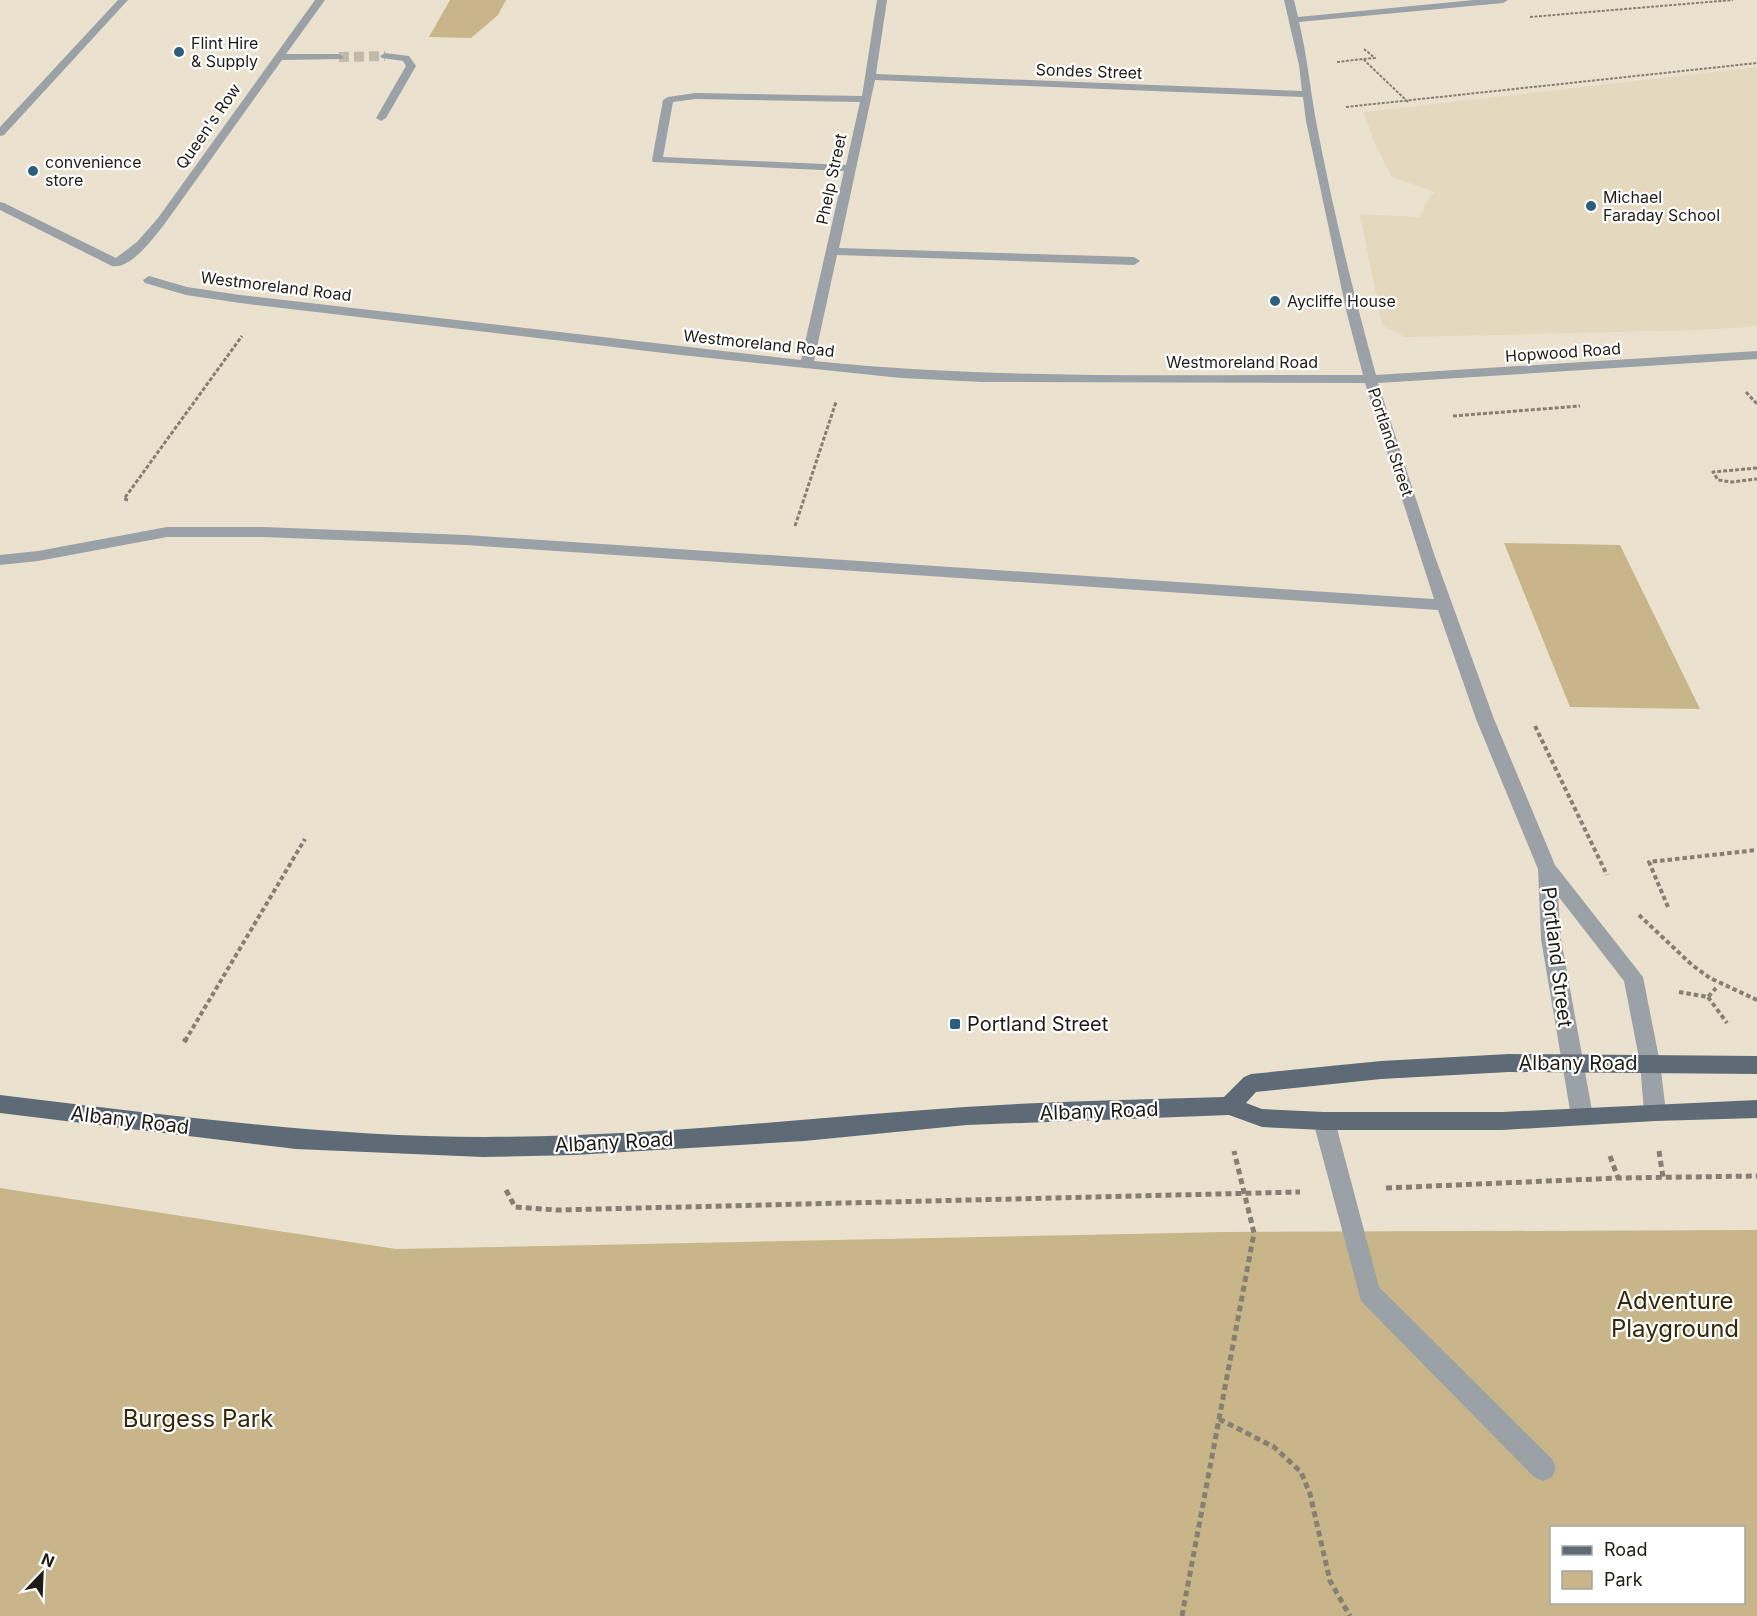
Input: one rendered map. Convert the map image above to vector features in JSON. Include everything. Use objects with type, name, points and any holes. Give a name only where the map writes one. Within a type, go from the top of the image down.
[{"type":"main road","name":"Albany Road","points":[[1229,1106],[1251,1083],[1381,1070],[1509,1063],[1757,1065]]},
{"type":"main road","name":"Albany Road","points":[[0,1104],[296,1139],[483,1147],[575,1145],[782,1132],[967,1116],[1229,1106],[1262,1118],[1324,1121],[1502,1121],[1757,1109]]},
{"type":"street","points":[[0,133],[123,0]]},
{"type":"street","name":"Queen's Row","points":[[0,205],[116,263],[141,247],[320,0]]},
{"type":"street","name":"Phelp Street","points":[[807,364],[871,77],[882,0]]},
{"type":"street","name":"Portland Street","points":[[1288,0],[1304,65],[1309,111],[1353,314],[1370,379],[1444,605],[1485,719],[1547,869],[1633,978],[1650,1063],[1655,1112]]},
{"type":"street","points":[[1293,20],[1503,0]]},
{"type":"street","points":[[381,118],[411,66],[406,58],[385,56]]},
{"type":"street","points":[[277,57],[339,57]]},
{"type":"street","name":"Sondes Street","points":[[871,77],[1306,94]]},
{"type":"street","points":[[850,168],[657,160],[668,100],[695,96],[865,99]]},
{"type":"street","points":[[833,250],[1134,261]]},
{"type":"street","name":"Westmoreland Road","points":[[149,280],[186,291],[267,302],[847,368],[983,378],[1370,379]]},
{"type":"street","name":"Hopwood Road","points":[[1370,379],[1419,378],[1757,355]]},
{"type":"street","points":[[0,560],[38,556],[167,532],[263,532],[466,540],[1444,605]]},
{"type":"street","name":"Portland Street","points":[[1547,869],[1551,939],[1582,1116]]},
{"type":"street","points":[[1324,1121],[1369,1293],[1543,1468]]},
{"type":"path","points":[[1521,18],[1733,0]]},
{"type":"path","points":[[1370,54],[1375,58],[1364,59],[1408,102]]},
{"type":"path","points":[[1309,111],[1757,63]]},
{"type":"path","points":[[136,500],[124,499],[267,302]]},
{"type":"path","points":[[794,526],[847,368]]},
{"type":"path","points":[[1745,392],[1757,404]]},
{"type":"path","points":[[1757,468],[1713,472],[1718,480],[1732,482],[1757,479]]},
{"type":"path","points":[[184,1042],[305,839]]},
{"type":"path","points":[[1668,907],[1649,862],[1757,850]]},
{"type":"path","points":[[1632,909],[1692,966],[1710,978],[1757,1000]]},
{"type":"path","points":[[1708,997],[1716,988]]},
{"type":"path","points":[[1675,991],[1708,997],[1729,1026]]},
{"type":"path","points":[[483,1147],[515,1207],[557,1210],[1341,1191],[1618,1178],[1757,1176]]},
{"type":"path","points":[[1182,1616],[1254,1233],[1246,1193]]},
{"type":"path","points":[[1220,1419],[1256,1437],[1286,1456],[1300,1472],[1310,1489],[1327,1574],[1335,1595],[1350,1616]]},
{"type":"shaded area","name":"Michael Faraday School","points":[[1757,67],[1757,326],[1700,330],[1405,337],[1382,325],[1360,214],[1420,217],[1429,197],[1435,192],[1392,177],[1374,142],[1364,112]]},
{"type":"green space","points":[[450,0],[506,0],[498,15],[471,38],[429,37]]},
{"type":"green space","points":[[1504,543],[1620,545],[1700,709],[1570,707]]},
{"type":"green space","name":"Burgess Park","points":[[0,1188],[396,1249],[1227,1232],[1757,1230],[1757,1616],[0,1616]]},
{"type":"tunnel","points":[[339,57],[385,56]]},
{"type":"place","name":"Flint Hire & Supply","points":[[179,52]]},
{"type":"place","name":"convenience store","points":[[33,171]]},
{"type":"place","name":"Michael Faraday School","points":[[1591,206]]},
{"type":"place","name":"Aycliffe House","points":[[1275,301]]},
{"type":"place","name":"Portland Street","points":[[955,1024]]},
{"type":"park label","name":"Adventure Playground","points":[[1675,1314]]}]
